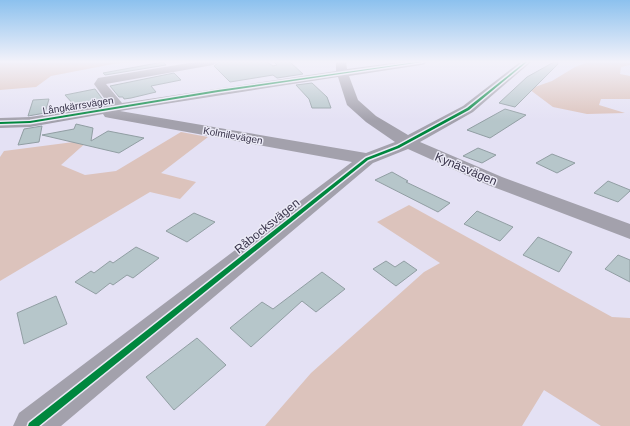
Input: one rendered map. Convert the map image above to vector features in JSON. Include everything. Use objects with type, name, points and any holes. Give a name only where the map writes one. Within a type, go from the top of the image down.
[{"type":"street","points":[[101,82],[100,84],[118,108]]},
{"type":"street","name":"Långkärrsvägen","points":[[0,124],[30,122],[118,108],[265,82]]},
{"type":"street","name":"Kynäsvägen","points":[[345,82],[349,97],[357,108],[370,119],[407,142],[495,182],[629,230]]},
{"type":"street","name":"Råbocksvägen","points":[[32,426],[367,159],[407,142],[468,109],[501,82]]},
{"type":"street","name":"Kolmilevägen","points":[[99,111],[367,159]]},
{"type":"shaded area","points":[[0,82],[43,82],[36,87],[0,90]]},
{"type":"shaded area","points":[[549,82],[630,82],[630,99],[601,99],[599,105],[625,113],[587,114],[553,107],[529,89]]},
{"type":"shaded area","points":[[181,132],[208,137],[161,173],[196,182],[180,199],[150,192],[0,281],[0,157],[4,151],[89,140],[61,165],[85,175],[116,171]]},
{"type":"shaded area","points":[[409,205],[612,317],[630,318],[630,426],[601,426],[544,390],[522,426],[265,426],[311,373],[424,272],[440,263],[377,222]]},
{"type":"building","points":[[130,82],[172,82],[151,86],[156,92],[124,99],[123,97],[119,97],[110,86]]},
{"type":"building","points":[[522,82],[540,82],[515,107],[499,103]]},
{"type":"building","points":[[312,83],[327,97],[331,108],[312,108],[309,99],[296,85]]},
{"type":"building","points":[[95,89],[104,101],[76,107],[65,95]]},
{"type":"building","points":[[49,99],[45,113],[28,116],[33,100]]},
{"type":"building","points":[[505,109],[526,115],[490,138],[467,130]]},
{"type":"building","points":[[76,124],[93,128],[91,141],[108,131],[144,138],[119,153],[42,135],[74,129]]},
{"type":"building","points":[[42,126],[39,142],[18,145],[24,129]]},
{"type":"building","points":[[478,148],[496,155],[482,163],[463,156]]},
{"type":"building","points":[[552,154],[575,163],[557,173],[536,163]]},
{"type":"building","points":[[392,172],[408,181],[406,182],[450,203],[438,212],[375,180]]},
{"type":"building","points":[[608,181],[630,191],[618,202],[594,193]]},
{"type":"building","points":[[477,211],[513,227],[500,241],[464,224]]},
{"type":"building","points":[[194,213],[215,222],[187,242],[166,231]]},
{"type":"building","points":[[538,237],[572,252],[559,272],[523,255]]},
{"type":"building","points":[[136,247],[159,258],[133,278],[127,275],[113,285],[110,283],[96,294],[75,282],[91,271],[94,273],[110,261],[113,263]]},
{"type":"building","points":[[618,255],[630,260],[630,282],[605,269]]},
{"type":"building","points":[[386,261],[395,267],[404,261],[417,270],[396,286],[373,269]]},
{"type":"building","points":[[322,272],[345,289],[316,312],[302,301],[251,347],[230,328],[262,302],[273,309]]},
{"type":"building","points":[[56,296],[67,324],[24,344],[17,313]]},
{"type":"building","points":[[197,338],[226,365],[174,410],[146,377]]},
{"type":"cycle path","points":[[0,123],[30,122],[282,82]]},
{"type":"cycle path","points":[[32,426],[367,159],[398,147],[468,109],[501,82]]}]
